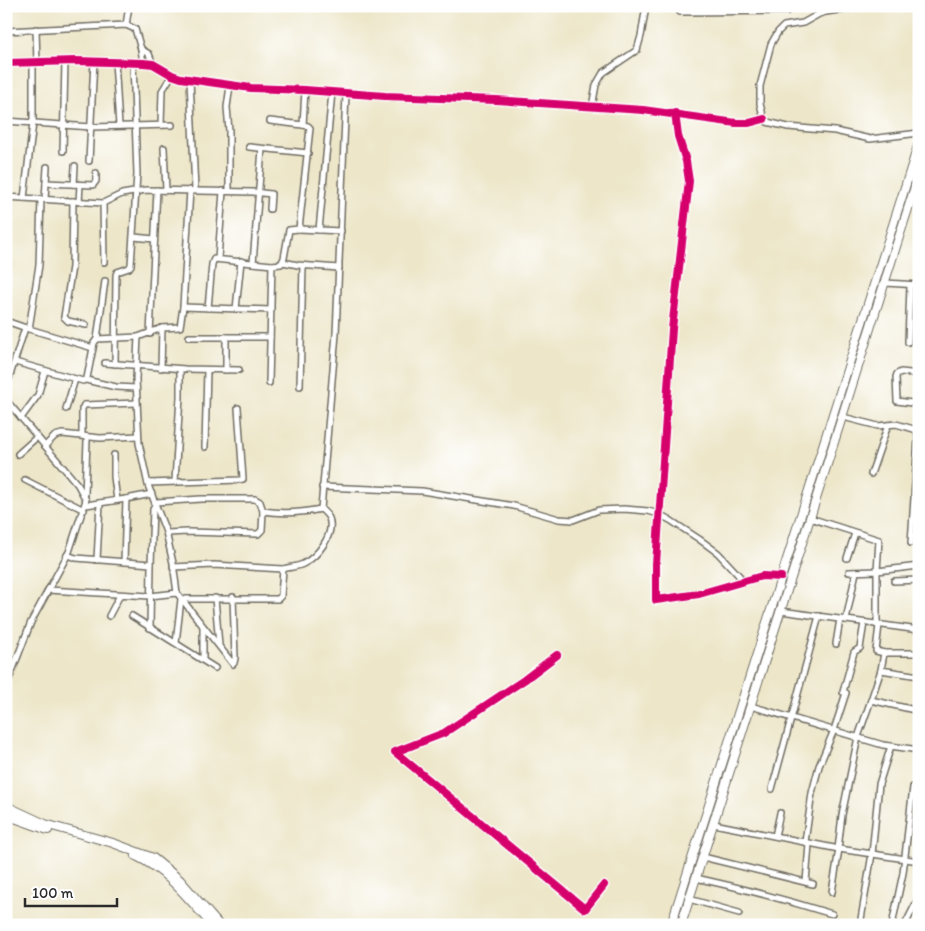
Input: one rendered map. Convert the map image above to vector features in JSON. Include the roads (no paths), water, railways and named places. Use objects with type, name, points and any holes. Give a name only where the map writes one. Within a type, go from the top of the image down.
[{"type":"main road","points":[[671,925],[919,144]]},
{"type":"main road","points":[[681,925],[916,191],[919,174]]},
{"type":"main road","points":[[7,809],[46,830],[130,853],[142,859],[160,870],[212,925]]},
{"type":"main road","points":[[7,809],[45,824],[113,843],[153,858],[180,880],[219,925]]},
{"type":"street","points":[[126,25],[130,6]]},
{"type":"street","points":[[592,107],[596,85],[604,73],[637,50],[646,6]]},
{"type":"street","points":[[676,6],[680,12],[710,12],[787,11],[795,6]]},
{"type":"street","points":[[865,6],[818,14],[802,24],[784,26],[778,32],[771,44],[760,86],[760,104],[764,119],[767,122],[788,127],[835,131],[870,139],[919,133]]},
{"type":"street","points":[[6,31],[126,25],[134,29],[141,50],[142,62]]},
{"type":"street","points":[[24,198],[33,123],[36,29]]},
{"type":"street","points":[[141,50],[149,54],[153,64]]},
{"type":"street","points":[[6,68],[6,63],[65,61],[142,62],[153,64],[172,75],[190,80],[230,86],[592,107],[675,114],[736,123],[749,123],[764,119]]},
{"type":"street","points":[[62,151],[65,61]]},
{"type":"street","points":[[89,161],[94,61]]},
{"type":"street","points":[[115,61],[119,126]]},
{"type":"street","points":[[115,364],[116,275],[117,272],[131,266],[134,238],[136,191],[133,62]]},
{"type":"street","points":[[162,125],[162,91],[172,75]]},
{"type":"street","points":[[97,339],[138,337],[162,328],[180,327],[193,190],[190,80]]},
{"type":"street","points":[[218,259],[226,191],[229,131],[227,107],[230,86]]},
{"type":"street","points":[[303,125],[305,90]]},
{"type":"street","points":[[319,230],[332,92]]},
{"type":"street","points":[[320,510],[336,334],[346,94]]},
{"type":"street","points":[[675,114],[678,136],[686,161],[689,181],[672,328],[656,564],[656,600],[699,594],[762,576],[781,577]]},
{"type":"street","points":[[6,121],[91,127],[172,125]]},
{"type":"street","points":[[270,121],[303,125],[310,128],[299,228]]},
{"type":"street","points":[[249,147],[308,153]]},
{"type":"street","points":[[164,148],[166,190]]},
{"type":"street","points":[[253,263],[262,149]]},
{"type":"street","points":[[75,166],[77,184],[72,266],[64,317],[68,321],[86,325]]},
{"type":"street","points":[[6,388],[27,328],[40,265],[43,199],[47,168]]},
{"type":"street","points":[[46,182],[95,184],[96,173]]},
{"type":"street","points":[[150,334],[156,190]]},
{"type":"street","points":[[6,254],[7,197],[103,203],[122,194],[136,191],[226,191],[270,194],[270,210]]},
{"type":"street","points":[[103,203],[104,262]]},
{"type":"street","points":[[283,262],[289,230],[299,228],[341,231]]},
{"type":"street","points":[[134,238],[154,239]]},
{"type":"street","points":[[208,308],[212,261],[214,259],[272,265],[283,262],[303,266],[339,268]]},
{"type":"street","points":[[236,309],[241,261]]},
{"type":"street","points":[[269,383],[272,265]]},
{"type":"street","points":[[300,386],[303,266]]},
{"type":"street","points":[[86,380],[93,348],[97,339],[105,281]]},
{"type":"street","points":[[885,283],[919,285]]},
{"type":"street","points":[[908,342],[910,285]]},
{"type":"street","points":[[183,307],[271,310]]},
{"type":"street","points":[[6,321],[93,348]]},
{"type":"street","points":[[161,368],[162,328]]},
{"type":"street","points":[[138,337],[136,388],[138,436],[148,483],[167,533],[177,593],[231,662],[234,663],[233,597]]},
{"type":"street","points":[[226,337],[226,370]]},
{"type":"street","points":[[189,338],[270,337]]},
{"type":"street","points":[[15,362],[75,379],[116,387],[136,388]]},
{"type":"street","points":[[105,364],[180,369],[239,370]]},
{"type":"street","points":[[175,482],[180,369]]},
{"type":"street","points":[[21,418],[38,395],[45,370]]},
{"type":"street","points":[[205,447],[207,370]]},
{"type":"street","points":[[919,374],[901,372],[897,374],[896,384],[897,401],[919,404]]},
{"type":"street","points":[[66,409],[75,379]]},
{"type":"street","points":[[6,400],[85,494]]},
{"type":"street","points":[[83,437],[82,408],[84,405],[136,403]]},
{"type":"street","points":[[148,483],[242,479],[244,476],[238,408]]},
{"type":"street","points":[[843,417],[878,426],[896,424],[913,428],[918,433],[916,497],[911,542]]},
{"type":"street","points":[[871,474],[888,425]]},
{"type":"street","points":[[44,446],[58,434],[83,437],[138,436]]},
{"type":"street","points":[[18,454],[37,437]]},
{"type":"street","points":[[6,687],[31,622],[67,555],[85,507],[87,441],[86,437],[83,437]]},
{"type":"street","points":[[114,455],[117,500]]},
{"type":"street","points":[[25,480],[85,507],[152,494]]},
{"type":"street","points":[[322,486],[422,491],[514,506],[559,519],[573,520],[599,510],[613,508],[648,511],[659,514],[699,539],[718,553],[743,580]]},
{"type":"street","points":[[124,562],[126,499]]},
{"type":"street","points":[[156,502],[201,499],[255,499],[260,502],[263,511],[262,530],[258,534],[167,533]]},
{"type":"street","points":[[150,628],[153,509],[156,502]]},
{"type":"street","points":[[97,560],[100,503]]},
{"type":"street","points":[[173,567],[214,565],[283,569],[304,563],[316,554],[328,536],[330,525],[328,516],[320,510],[304,513],[263,511]]},
{"type":"street","points":[[810,518],[880,540],[877,571],[878,625],[876,649],[878,652],[884,653],[919,653]]},
{"type":"street","points":[[847,558],[855,533]]},
{"type":"street","points":[[67,555],[76,558],[151,564]]},
{"type":"street","points":[[849,572],[919,566]]},
{"type":"street","points":[[181,598],[278,598],[282,596],[283,569]]},
{"type":"street","points":[[846,620],[856,572]]},
{"type":"street","points":[[894,581],[919,580]]},
{"type":"street","points":[[48,590],[150,596],[177,593]]},
{"type":"street","points":[[109,616],[120,595]]},
{"type":"street","points":[[176,643],[181,598]]},
{"type":"street","points":[[215,598],[219,647]]},
{"type":"street","points":[[781,611],[919,630]]},
{"type":"street","points":[[132,616],[215,668]]},
{"type":"street","points":[[772,790],[790,717],[812,648],[819,616]]},
{"type":"street","points":[[836,644],[840,620]]},
{"type":"street","points":[[805,842],[812,793],[819,766],[834,730],[854,652],[860,648],[864,623]]},
{"type":"street","points":[[203,626],[203,660]]},
{"type":"street","points":[[832,892],[842,815],[858,737],[881,670],[884,653]]},
{"type":"street","points":[[557,655],[524,680],[444,734],[395,752],[585,909],[604,885]]},
{"type":"street","points":[[881,670],[919,676]]},
{"type":"street","points":[[871,700],[919,711]]},
{"type":"street","points":[[751,706],[892,746],[919,750]]},
{"type":"street","points":[[860,925],[872,854],[879,784],[892,746]]},
{"type":"street","points":[[892,925],[905,859],[913,787]]},
{"type":"street","points":[[775,836],[780,813]]},
{"type":"street","points":[[714,824],[838,849],[919,861]]},
{"type":"street","points":[[805,842],[809,844],[806,882]]},
{"type":"street","points":[[703,857],[813,884]]},
{"type":"street","points":[[696,878],[745,891],[778,897],[832,914]]},
{"type":"street","points":[[905,925],[919,897]]},
{"type":"street","points":[[690,899],[739,913]]}]
